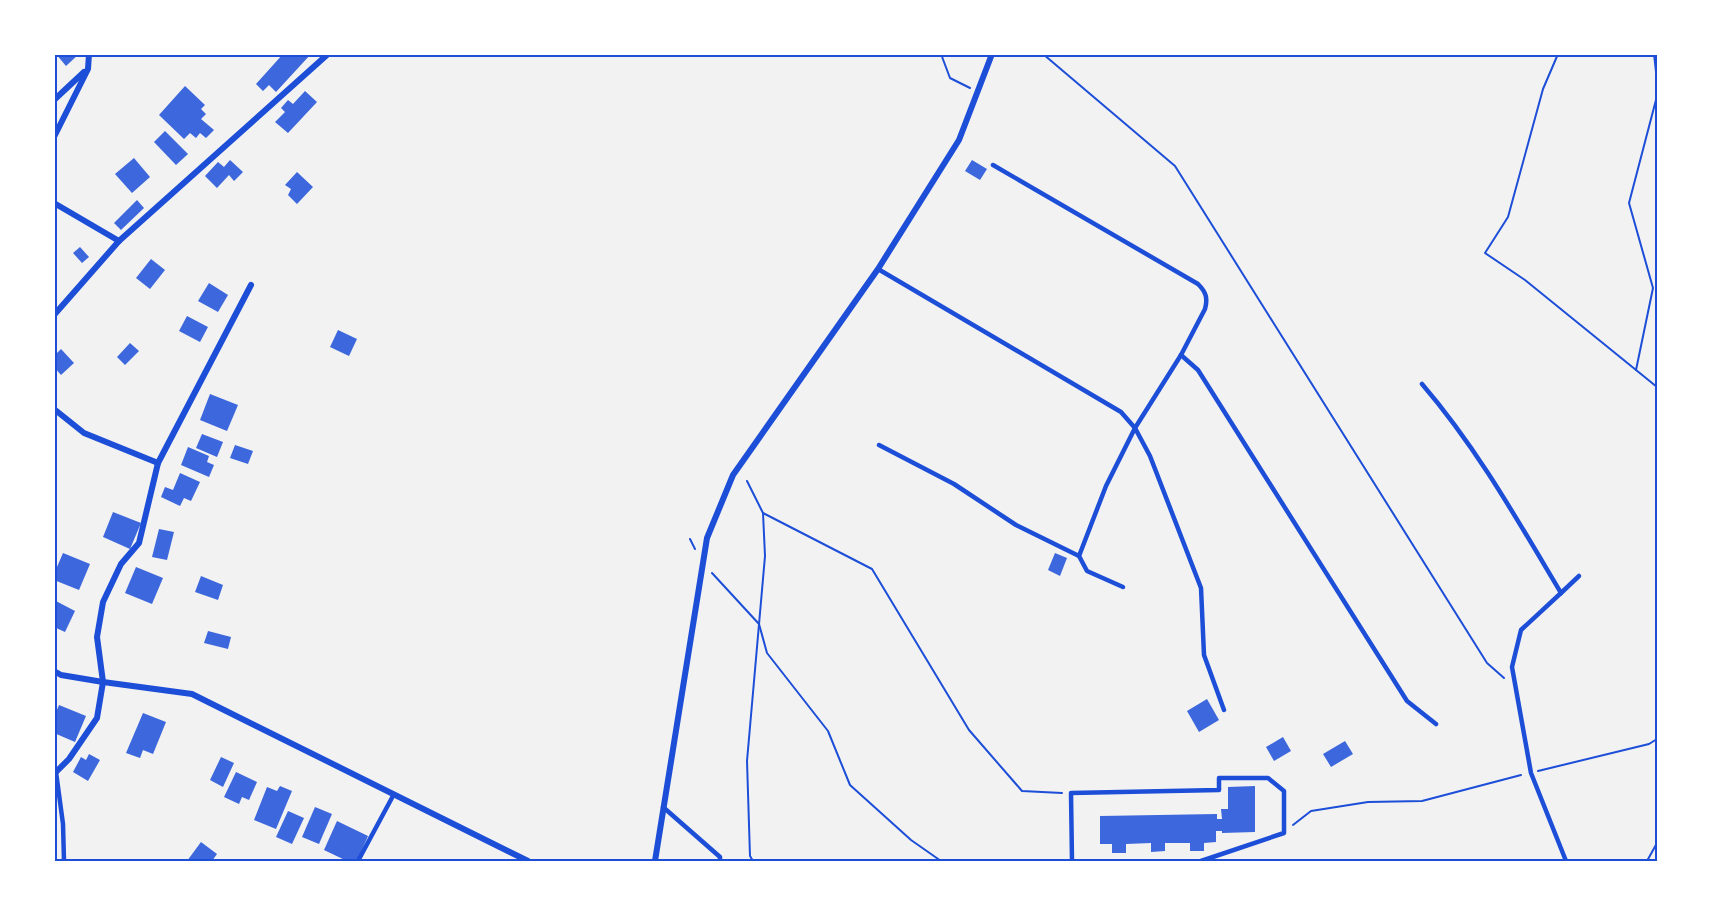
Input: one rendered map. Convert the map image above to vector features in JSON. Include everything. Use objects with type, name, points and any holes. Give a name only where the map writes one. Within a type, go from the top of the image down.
[{"type":"street","points":[[54,137],[88,69],[89,54]]},
{"type":"street","points":[[54,315],[120,242],[328,54]]},
{"type":"street","points":[[655,861],[707,538],[733,474],[878,269],[959,140],[992,54]]},
{"type":"street","points":[[54,100],[88,69]]},
{"type":"street","points":[[54,203],[120,242]]},
{"type":"street","points":[[55,773],[69,759],[97,718],[103,682],[97,638],[104,602],[121,564],[139,543],[158,463],[251,285]]},
{"type":"street","points":[[54,409],[84,433],[158,463]]},
{"type":"street","points":[[54,671],[61,675],[192,694],[528,861]]},
{"type":"lane","points":[[993,165],[1198,284],[1205,291],[1207,301],[1205,309],[1181,355],[1135,428],[1106,486],[1079,556]]},
{"type":"lane","points":[[878,269],[1120,412],[1135,428],[1150,456],[1201,588],[1203,655],[1224,710]]},
{"type":"lane","points":[[1181,355],[1198,370],[1407,701],[1437,724]]},
{"type":"lane","points":[[1422,384],[1446,412],[1502,495],[1561,593]]},
{"type":"lane","points":[[879,445],[954,484],[1016,525],[1079,556],[1087,571],[1123,587]]},
{"type":"lane","points":[[1566,861],[1531,773],[1512,667],[1521,630],[1579,576]]},
{"type":"lane","points":[[55,773],[63,824],[64,861]]},
{"type":"lane","points":[[1072,861],[1071,794],[1219,790],[1219,778],[1268,778],[1284,791],[1284,832],[1201,861]]},
{"type":"lane","points":[[358,861],[394,794]]},
{"type":"lane","points":[[663,807],[720,856],[720,861]]},
{"type":"path","points":[[941,54],[950,78],[978,91]]},
{"type":"path","points":[[1043,54],[1175,166],[1487,663],[1516,689]]},
{"type":"path","points":[[1558,54],[1543,89],[1509,217],[1485,253],[1525,280],[1657,387]]},
{"type":"path","points":[[1654,54],[1657,81]]},
{"type":"path","points":[[1636,370],[1653,288],[1629,203],[1657,96]]},
{"type":"path","points":[[747,481],[763,513],[765,556],[747,761],[750,856],[753,861]]},
{"type":"path","points":[[763,513],[872,569],[969,730],[1022,791],[1071,794]]},
{"type":"path","points":[[690,539],[704,565],[759,624],[767,653],[828,731],[850,785],[911,840],[940,861]]},
{"type":"path","points":[[1284,832],[1311,811],[1368,802],[1422,801],[1649,744],[1657,739]]},
{"type":"path","points":[[1647,861],[1657,843]]},
{"type":"building","points":[[56,54],[79,54],[66,66]]},
{"type":"building","points":[[283,54],[311,54],[276,92],[269,85],[263,91],[256,84]]},
{"type":"building","points":[[185,86],[205,105],[201,109],[206,114],[201,119],[214,130],[206,138],[200,133],[196,138],[190,133],[184,139],[159,115]]},
{"type":"building","points":[[305,91],[317,102],[288,133],[275,122],[285,112],[281,108],[288,100],[293,104]]},
{"type":"building","points":[[165,131],[188,154],[176,165],[154,142]]},
{"type":"building","points":[[134,158],[150,177],[132,193],[115,174]]},
{"type":"building","points":[[230,160],[243,172],[234,181],[229,175],[217,188],[205,176],[218,162],[224,167]]},
{"type":"building","points":[[972,160],[987,169],[980,180],[965,171]]},
{"type":"building","points":[[297,172],[313,187],[297,204],[288,195],[291,189],[285,185]]},
{"type":"building","points":[[137,200],[144,208],[121,230],[114,223]]},
{"type":"building","points":[[80,247],[89,257],[82,263],[73,253]]},
{"type":"building","points":[[151,259],[165,270],[150,289],[136,278]]},
{"type":"building","points":[[209,283],[228,295],[218,312],[198,301]]},
{"type":"building","points":[[187,316],[208,327],[200,342],[179,331]]},
{"type":"building","points":[[338,330],[357,339],[349,356],[330,347]]},
{"type":"building","points":[[130,343],[139,351],[125,365],[117,357]]},
{"type":"building","points":[[61,349],[74,363],[61,375],[54,367],[54,356]]},
{"type":"building","points":[[210,394],[238,405],[227,431],[200,420]]},
{"type":"building","points":[[202,434],[223,442],[217,457],[196,448]]},
{"type":"building","points":[[235,445],[253,451],[248,464],[230,458]]},
{"type":"building","points":[[188,447],[209,456],[207,462],[214,465],[209,477],[181,465]]},
{"type":"building","points":[[180,473],[200,482],[191,501],[184,498],[180,506],[161,497],[165,487],[173,490]]},
{"type":"building","points":[[113,512],[141,523],[130,549],[103,537]]},
{"type":"building","points":[[159,529],[174,532],[167,560],[152,557]]},
{"type":"building","points":[[63,553],[90,564],[79,590],[54,580],[54,574]]},
{"type":"building","points":[[1055,553],[1067,558],[1060,576],[1048,570]]},
{"type":"building","points":[[136,567],[163,578],[152,604],[125,593]]},
{"type":"building","points":[[201,576],[223,585],[218,600],[195,592]]},
{"type":"building","points":[[54,600],[75,611],[65,632],[54,627]]},
{"type":"building","points":[[208,631],[231,637],[228,649],[204,643]]},
{"type":"building","points":[[1207,699],[1219,720],[1199,732],[1187,711]]},
{"type":"building","points":[[59,705],[86,716],[75,742],[54,733],[54,717]]},
{"type":"building","points":[[143,713],[166,722],[153,754],[143,750],[140,758],[126,753]]},
{"type":"building","points":[[1283,737],[1291,751],[1274,761],[1266,747]]},
{"type":"building","points":[[1345,741],[1353,754],[1331,767],[1323,754]]},
{"type":"building","points":[[89,754],[100,760],[88,781],[73,772],[81,757],[86,760]]},
{"type":"building","points":[[221,757],[234,763],[223,787],[210,780]]},
{"type":"building","points":[[236,772],[257,782],[249,800],[242,797],[239,804],[224,797]]},
{"type":"building","points":[[280,786],[292,791],[276,829],[254,820],[267,787],[277,791]]},
{"type":"building","points":[[1255,786],[1255,832],[1222,833],[1222,831],[1216,831],[1216,842],[1204,843],[1204,851],[1190,851],[1190,843],[1165,843],[1165,851],[1151,852],[1151,843],[1126,844],[1126,853],[1112,853],[1112,844],[1100,844],[1100,816],[1217,814],[1217,819],[1222,819],[1221,809],[1228,809],[1228,787]]},
{"type":"building","points":[[315,807],[332,814],[319,844],[302,837]]},
{"type":"building","points":[[288,811],[304,818],[292,844],[276,837]]},
{"type":"building","points":[[337,821],[368,836],[357,861],[347,861],[324,850]]},
{"type":"building","points":[[201,842],[217,854],[212,861],[187,861]]}]
